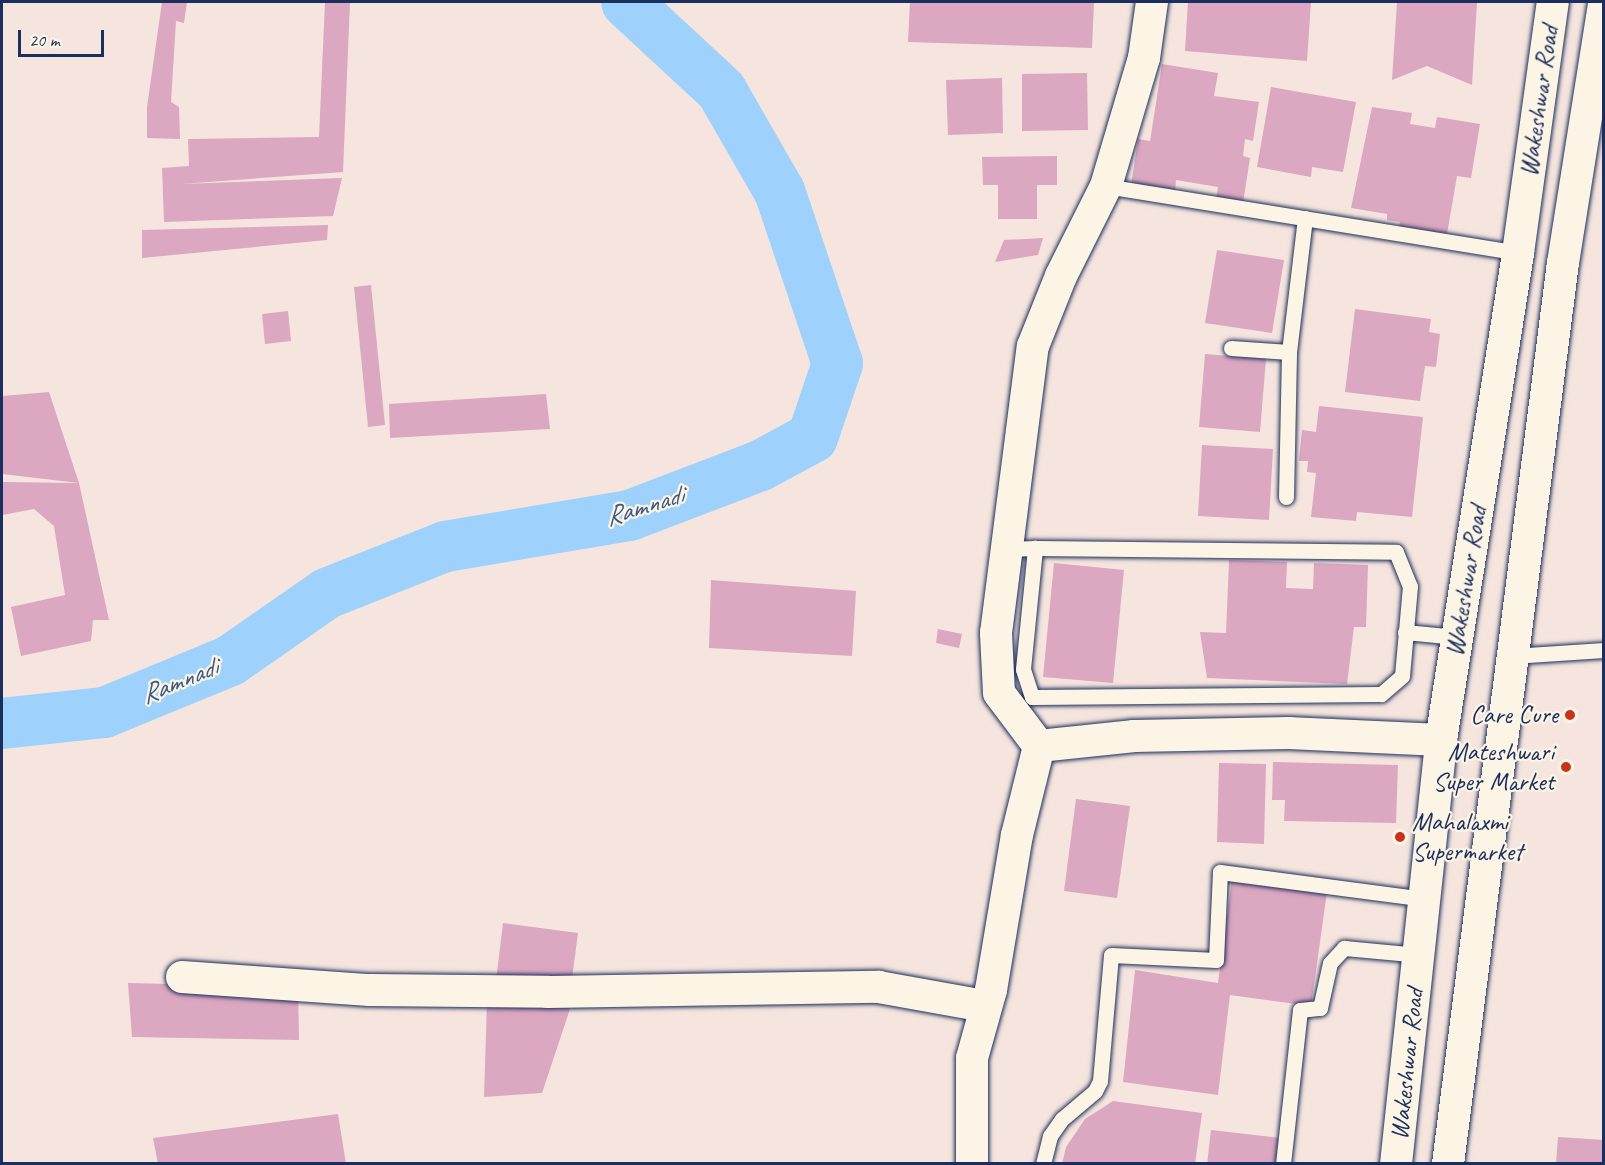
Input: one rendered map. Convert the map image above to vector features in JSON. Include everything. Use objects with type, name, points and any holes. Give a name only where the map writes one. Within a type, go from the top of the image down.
[{"type":"street","points":[[1039,746],[999,693],[996,633],[1021,548],[1033,346],[1061,276],[1106,186],[1144,58],[1152,2]]},
{"type":"street","name":"Wakeshwar Road","points":[[1396,1164],[1441,740],[1518,253],[1553,2]]},
{"type":"street","name":"Wakeshwar Road","points":[[1448,1164],[1563,263],[1604,5]]},
{"type":"street","points":[[1039,746],[1134,736],[1276,733],[1441,740]]},
{"type":"street","points":[[972,1164],[972,1058],[991,990],[1017,835],[1039,746]]},
{"type":"street","points":[[182,977],[370,990],[548,992],[879,987],[985,1005]]},
{"type":"lane","points":[[1106,186],[1518,253]]},
{"type":"lane","points":[[1286,497],[1289,352],[1305,218]]},
{"type":"lane","points":[[1230,348],[1289,352]]},
{"type":"lane","points":[[1021,548],[1396,552],[1410,586],[1402,676],[1381,694],[1032,697],[1023,669],[1021,548]]},
{"type":"lane","points":[[1406,633],[1457,637]]},
{"type":"lane","points":[[1512,656],[1604,650]]},
{"type":"lane","points":[[1043,1164],[1050,1136],[1062,1119],[1095,1091],[1100,1081],[1112,955],[1216,960],[1220,872],[1424,899]]},
{"type":"lane","points":[[1283,1164],[1300,1010],[1320,1008],[1330,963],[1344,948],[1419,955]]},
{"type":"building","points":[[162,2],[187,2],[184,23],[176,21],[171,102],[179,107],[180,139],[147,138],[147,107]]},
{"type":"building","points":[[325,2],[350,2],[343,172],[181,184],[342,178],[333,216],[164,222],[162,168],[189,166],[188,139],[319,137]]},
{"type":"building","points":[[910,2],[1094,2],[1092,48],[908,42]]},
{"type":"building","points":[[1188,2],[1311,2],[1307,61],[1185,51]]},
{"type":"building","points":[[1397,2],[1477,2],[1472,85],[1427,66],[1392,80]]},
{"type":"building","points":[[1162,64],[1218,73],[1214,96],[1259,102],[1253,141],[1245,139],[1243,156],[1250,158],[1243,203],[1216,199],[1218,187],[1176,180],[1175,192],[1131,186],[1138,139],[1150,141]]},
{"type":"building","points":[[1087,73],[1088,130],[1022,131],[1022,74]]},
{"type":"building","points":[[1002,78],[1003,133],[948,135],[946,80]]},
{"type":"building","points":[[1271,87],[1356,102],[1343,172],[1312,167],[1311,177],[1257,167]]},
{"type":"building","points":[[1372,107],[1412,113],[1410,124],[1435,128],[1437,117],[1480,124],[1471,178],[1457,176],[1447,234],[1399,227],[1400,222],[1387,220],[1387,214],[1351,208]]},
{"type":"building","points":[[1057,156],[1057,185],[1037,185],[1037,219],[998,219],[998,185],[983,185],[982,157]]},
{"type":"building","points":[[328,225],[327,240],[142,258],[142,230]]},
{"type":"building","points":[[1043,238],[1038,255],[995,262],[1004,240]]},
{"type":"building","points":[[1217,250],[1284,260],[1272,333],[1205,323]]},
{"type":"building","points":[[371,285],[385,425],[368,427],[354,287]]},
{"type":"building","points":[[1355,309],[1431,319],[1429,332],[1440,334],[1436,367],[1425,366],[1420,401],[1345,392]]},
{"type":"building","points":[[288,311],[291,341],[265,344],[262,314]]},
{"type":"building","points":[[1205,354],[1266,359],[1260,432],[1199,427]]},
{"type":"building","points":[[49,392],[79,483],[2,474],[2,396]]},
{"type":"building","points":[[546,394],[550,429],[390,438],[389,404]]},
{"type":"building","points":[[1319,406],[1423,417],[1412,517],[1357,512],[1356,521],[1311,517],[1316,473],[1307,472],[1308,461],[1299,461],[1302,430],[1316,432]]},
{"type":"building","points":[[1202,445],[1273,449],[1269,520],[1198,516]]},
{"type":"building","points":[[2,482],[79,483],[109,620],[93,620],[91,641],[21,656],[11,607],[65,595],[54,526],[34,509],[2,515]]},
{"type":"building","points":[[1229,560],[1287,562],[1286,588],[1313,589],[1314,563],[1368,565],[1366,627],[1354,627],[1347,684],[1207,678],[1200,632],[1226,633]]},
{"type":"building","points":[[1054,563],[1124,570],[1113,683],[1043,677]]},
{"type":"building","points":[[711,580],[856,591],[852,656],[709,648]]},
{"type":"building","points":[[938,629],[962,634],[959,648],[936,643]]},
{"type":"building","points":[[1273,762],[1398,765],[1396,823],[1284,821],[1285,800],[1272,800]]},
{"type":"building","points":[[1219,763],[1266,764],[1264,844],[1217,842]]},
{"type":"building","points":[[1076,799],[1130,806],[1117,898],[1064,891]]},
{"type":"building","points":[[1232,880],[1327,892],[1311,1006],[1230,995],[1218,1095],[1123,1082],[1135,970],[1218,983]]},
{"type":"building","points":[[503,923],[578,933],[571,986],[496,981]]},
{"type":"building","points":[[128,983],[298,987],[299,1040],[132,1037]]},
{"type":"building","points":[[487,1002],[571,1006],[542,1093],[484,1097]]},
{"type":"building","points":[[1113,1101],[1202,1113],[1195,1164],[1062,1164],[1066,1147],[1085,1119]]},
{"type":"building","points":[[338,1114],[346,1164],[158,1164],[153,1138]]},
{"type":"building","points":[[1211,1130],[1280,1138],[1277,1164],[1207,1164]]},
{"type":"building","points":[[1558,1137],[1604,1140],[1604,1164],[1556,1164]]},
{"type":"waterway","name":"Ramnadi","points":[[2,723],[104,712],[230,660],[326,593],[445,546],[629,515],[760,465],[812,437],[837,363],[779,191],[721,90],[626,2]]},
{"type":"place","name":"Care Cure","points":[[1570,715]]},
{"type":"place","name":"Mateshwari Super Market","points":[[1566,767]]},
{"type":"place","name":"Mahalaxmi Supermarket","points":[[1400,837]]}]
